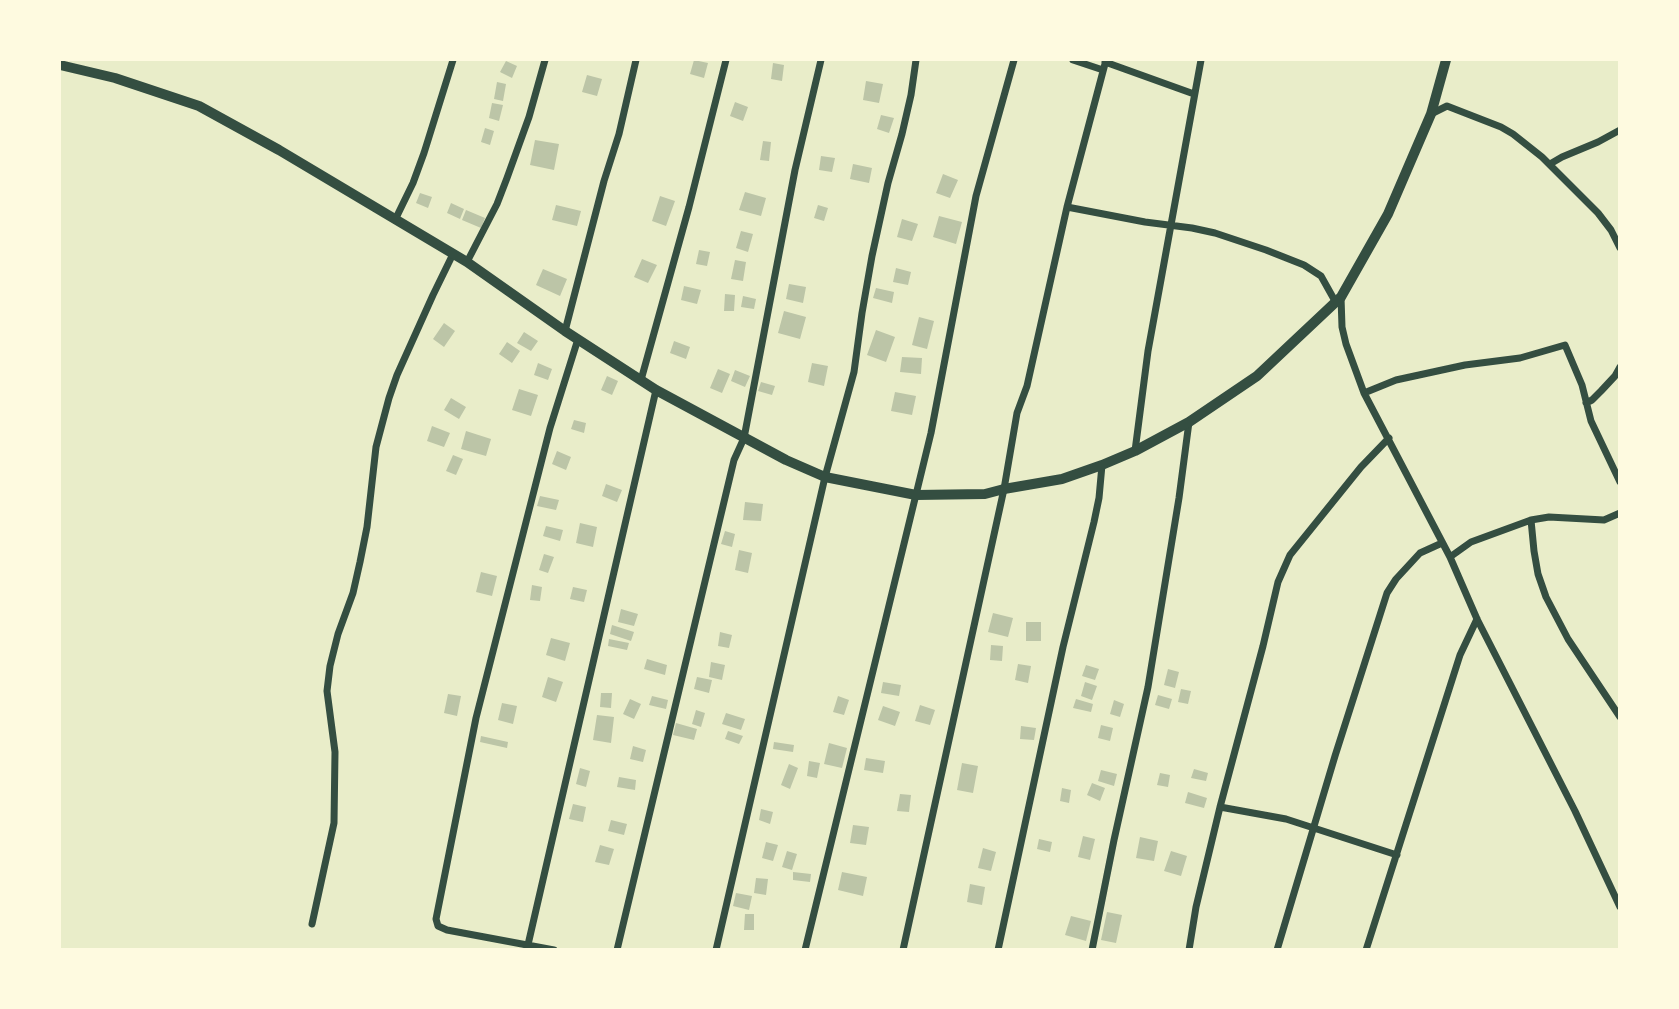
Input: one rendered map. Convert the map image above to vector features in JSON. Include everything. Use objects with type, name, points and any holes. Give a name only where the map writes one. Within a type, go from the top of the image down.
[{"type":"highway","points":[[60,65],[115,78],[199,106],[279,150],[467,262],[565,331],[656,390],[786,460],[825,477],[916,495],[985,494],[1062,479],[1135,451],[1189,422],[1257,376],[1338,299],[1388,214],[1431,114],[1446,60]]},
{"type":"street","points":[[395,220],[420,163],[453,60]]},
{"type":"street","points":[[467,262],[507,178],[529,117],[545,60]]},
{"type":"street","points":[[565,331],[619,134],[636,60]]},
{"type":"street","points":[[640,380],[689,207],[726,60]]},
{"type":"street","points":[[617,950],[734,460],[744,438],[795,170],[821,60]]},
{"type":"street","points":[[716,950],[825,477],[854,372],[872,256],[911,95],[916,60]]},
{"type":"street","points":[[805,950],[933,421],[976,196],[1013,60]]},
{"type":"street","points":[[1073,60],[1105,64],[1195,94]]},
{"type":"street","points":[[1135,451],[1148,351],[1202,60]]},
{"type":"street","points":[[903,950],[1004,489],[1017,413],[1032,364],[1067,206],[1105,64]]},
{"type":"street","points":[[1431,114],[1447,106],[1513,134],[1550,164],[1598,213],[1611,230],[1619,248]]},
{"type":"street","points":[[1550,164],[1619,130]]},
{"type":"street","points":[[1067,206],[1215,233],[1304,265],[1321,276],[1338,299],[1346,345],[1364,393],[1450,557],[1477,619],[1575,811],[1619,907]]},
{"type":"street","points":[[312,924],[334,822],[335,752],[327,691],[330,666],[358,572],[367,527],[376,447],[397,375],[453,254]]},
{"type":"street","points":[[554,950],[447,930],[438,926],[436,919],[477,718],[551,428],[578,339]]},
{"type":"street","points":[[1364,393],[1396,380],[1465,365],[1520,358],[1565,345],[1582,385],[1591,421],[1619,482]]},
{"type":"street","points":[[1586,403],[1615,376],[1619,367]]},
{"type":"street","points":[[528,947],[656,390]]},
{"type":"street","points":[[1092,950],[1150,676],[1189,422]]},
{"type":"street","points":[[1189,950],[1196,907],[1220,807],[1278,582],[1290,555],[1361,467],[1389,438]]},
{"type":"street","points":[[998,950],[1063,647],[1094,522],[1102,465]]},
{"type":"street","points":[[1450,557],[1471,542],[1531,520],[1549,517],[1604,520],[1619,513]]},
{"type":"street","points":[[1531,520],[1536,563],[1546,597],[1569,639],[1619,717]]},
{"type":"street","points":[[1277,950],[1387,593],[1420,553],[1442,543]]},
{"type":"street","points":[[1366,950],[1460,655],[1477,619]]},
{"type":"street","points":[[1220,807],[1286,819],[1397,855]]},
{"type":"building","points":[[694,60],[708,63],[704,78],[690,74]]},
{"type":"building","points":[[506,61],[517,66],[512,78],[500,72]]},
{"type":"building","points":[[773,63],[784,65],[782,81],[771,79]]},
{"type":"building","points":[[587,75],[602,79],[597,96],[582,92]]},
{"type":"building","points":[[866,81],[883,84],[879,103],[863,100]]},
{"type":"building","points":[[497,82],[506,84],[503,101],[494,99]]},
{"type":"building","points":[[735,102],[748,107],[743,121],[730,116]]},
{"type":"building","points":[[492,103],[503,105],[499,121],[489,118]]},
{"type":"building","points":[[881,115],[894,118],[889,133],[877,129]]},
{"type":"building","points":[[485,128],[494,131],[490,145],[481,142]]},
{"type":"building","points":[[535,140],[559,144],[554,170],[530,165]]},
{"type":"building","points":[[763,141],[771,142],[769,161],[760,160]]},
{"type":"building","points":[[821,156],[835,158],[832,172],[819,170]]},
{"type":"building","points":[[853,164],[872,168],[869,183],[850,179]]},
{"type":"building","points":[[943,174],[958,180],[950,198],[936,193]]},
{"type":"building","points":[[745,192],[766,198],[761,216],[739,210]]},
{"type":"building","points":[[420,193],[432,197],[428,208],[416,203]]},
{"type":"building","points":[[660,196],[675,201],[666,226],[652,221]]},
{"type":"building","points":[[451,203],[464,209],[460,219],[447,213]]},
{"type":"building","points":[[556,205],[581,211],[577,226],[552,220]]},
{"type":"building","points":[[818,205],[828,208],[824,221],[814,218]]},
{"type":"building","points":[[466,210],[485,218],[481,228],[462,220]]},
{"type":"building","points":[[939,216],[962,222],[956,244],[933,237]]},
{"type":"building","points":[[902,219],[918,224],[912,241],[897,237]]},
{"type":"building","points":[[741,231],[753,234],[748,252],[736,248]]},
{"type":"building","points":[[699,250],[710,252],[707,266],[696,264]]},
{"type":"building","points":[[642,259],[657,265],[648,283],[634,277]]},
{"type":"building","points":[[735,260],[746,262],[743,281],[731,279]]},
{"type":"building","points":[[896,268],[911,272],[908,285],[893,282]]},
{"type":"building","points":[[543,269],[567,279],[560,296],[536,285]]},
{"type":"building","points":[[789,284],[806,287],[803,303],[786,299]]},
{"type":"building","points":[[684,286],[701,290],[697,304],[681,300]]},
{"type":"building","points":[[876,288],[894,292],[892,303],[873,298]]},
{"type":"building","points":[[725,294],[735,295],[734,311],[724,311]]},
{"type":"building","points":[[743,296],[756,299],[754,309],[741,307]]},
{"type":"building","points":[[784,311],[806,317],[800,339],[778,333]]},
{"type":"building","points":[[919,317],[934,321],[927,349],[912,345]]},
{"type":"building","points":[[444,323],[455,331],[444,347],[433,339]]},
{"type":"building","points":[[876,330],[895,337],[886,362],[867,355]]},
{"type":"building","points":[[524,332],[538,341],[531,351],[517,343]]},
{"type":"building","points":[[674,341],[690,347],[686,359],[670,353]]},
{"type":"building","points":[[507,342],[520,351],[512,363],[499,354]]},
{"type":"building","points":[[902,357],[922,358],[921,374],[900,372]]},
{"type":"building","points":[[538,363],[552,369],[548,380],[534,375]]},
{"type":"building","points":[[812,363],[828,366],[824,386],[808,382]]},
{"type":"building","points":[[718,369],[730,374],[722,393],[710,388]]},
{"type":"building","points":[[735,370],[750,376],[745,387],[731,381]]},
{"type":"building","points":[[607,376],[618,381],[612,395],[601,390]]},
{"type":"building","points":[[761,382],[775,386],[772,395],[758,391]]},
{"type":"building","points":[[519,389],[538,395],[531,416],[512,410]]},
{"type":"building","points":[[895,392],[916,396],[912,415],[891,411]]},
{"type":"building","points":[[451,398],[466,407],[459,419],[444,410]]},
{"type":"building","points":[[574,420],[586,423],[584,433],[571,429]]},
{"type":"building","points":[[432,426],[450,433],[444,447],[427,441]]},
{"type":"building","points":[[466,431],[491,439],[486,456],[461,449]]},
{"type":"building","points":[[557,451],[571,457],[566,470],[552,464]]},
{"type":"building","points":[[453,455],[463,459],[456,475],[446,471]]},
{"type":"building","points":[[606,484],[622,490],[617,502],[602,496]]},
{"type":"building","points":[[540,496],[559,500],[556,510],[537,506]]},
{"type":"building","points":[[745,502],[763,504],[761,521],[743,520]]},
{"type":"building","points":[[580,523],[597,527],[593,547],[576,543]]},
{"type":"building","points":[[546,526],[563,530],[560,541],[543,536]]},
{"type":"building","points":[[725,531],[735,534],[732,547],[721,544]]},
{"type":"building","points":[[739,550],[752,553],[748,573],[735,570]]},
{"type":"building","points":[[544,554],[554,557],[548,573],[539,570]]},
{"type":"building","points":[[481,572],[497,576],[492,596],[476,592]]},
{"type":"building","points":[[532,585],[542,587],[540,601],[530,600]]},
{"type":"building","points":[[573,587],[587,590],[584,602],[570,599]]},
{"type":"building","points":[[621,609],[638,614],[634,626],[618,622]]},
{"type":"building","points":[[993,613],[1013,618],[1008,637],[988,632]]},
{"type":"building","points":[[1026,622],[1041,622],[1041,641],[1026,641]]},
{"type":"building","points":[[612,625],[634,632],[631,641],[610,634]]},
{"type":"building","points":[[720,632],[732,635],[729,648],[718,646]]},
{"type":"building","points":[[551,638],[570,643],[565,661],[546,655]]},
{"type":"building","points":[[609,639],[629,643],[627,650],[608,646]]},
{"type":"building","points":[[991,645],[1003,646],[1002,661],[990,660]]},
{"type":"building","points":[[647,659],[667,665],[665,675],[644,669]]},
{"type":"building","points":[[711,662],[725,665],[722,680],[709,677]]},
{"type":"building","points":[[1018,664],[1031,666],[1028,683],[1015,680]]},
{"type":"building","points":[[1086,665],[1099,669],[1095,680],[1082,676]]},
{"type":"building","points":[[1168,669],[1179,672],[1175,688],[1164,685]]},
{"type":"building","points":[[548,677],[563,682],[556,702],[542,697]]},
{"type":"building","points":[[697,677],[712,680],[709,693],[694,689]]},
{"type":"building","points":[[883,682],[901,685],[899,696],[881,693]]},
{"type":"building","points":[[1085,682],[1097,686],[1092,700],[1081,696]]},
{"type":"building","points":[[1181,689],[1191,691],[1188,704],[1178,702]]},
{"type":"building","points":[[601,693],[612,693],[611,708],[600,707]]},
{"type":"building","points":[[448,694],[461,696],[457,716],[444,713]]},
{"type":"building","points":[[1158,695],[1172,699],[1169,709],[1155,705]]},
{"type":"building","points":[[652,696],[668,700],[666,709],[649,705]]},
{"type":"building","points":[[838,696],[849,700],[844,715],[833,712]]},
{"type":"building","points":[[630,699],[641,704],[634,719],[623,714]]},
{"type":"building","points":[[1076,699],[1093,704],[1091,712],[1073,708]]},
{"type":"building","points":[[1114,700],[1124,704],[1120,717],[1110,714]]},
{"type":"building","points":[[502,703],[517,706],[513,724],[498,720]]},
{"type":"building","points":[[920,705],[935,710],[930,725],[915,721]]},
{"type":"building","points":[[883,706],[900,712],[895,726],[878,720]]},
{"type":"building","points":[[696,710],[705,713],[701,727],[692,724]]},
{"type":"building","points":[[726,713],[745,719],[741,730],[722,724]]},
{"type":"building","points":[[597,715],[614,717],[611,743],[593,740]]},
{"type":"building","points":[[676,723],[697,729],[694,740],[673,735]]},
{"type":"building","points":[[1101,725],[1113,728],[1110,741],[1098,738]]},
{"type":"building","points":[[1021,726],[1036,728],[1034,740],[1020,739]]},
{"type":"building","points":[[728,731],[743,736],[739,744],[725,739]]},
{"type":"building","points":[[481,736],[508,742],[507,748],[480,742]]},
{"type":"building","points":[[774,742],[794,745],[793,752],[773,749]]},
{"type":"building","points":[[829,743],[847,748],[842,768],[824,764]]},
{"type":"building","points":[[633,746],[646,750],[643,762],[630,759]]},
{"type":"building","points":[[866,758],[885,761],[883,773],[864,770]]},
{"type":"building","points":[[809,761],[820,763],[817,778],[807,776]]},
{"type":"building","points":[[962,763],[978,766],[973,793],[957,790]]},
{"type":"building","points":[[789,764],[798,768],[790,789],[781,785]]},
{"type":"building","points":[[580,768],[590,771],[586,787],[576,784]]},
{"type":"building","points":[[1194,769],[1208,773],[1206,781],[1191,778]]},
{"type":"building","points":[[1101,770],[1117,774],[1114,786],[1098,781]]},
{"type":"building","points":[[1160,773],[1170,775],[1168,787],[1157,785]]},
{"type":"building","points":[[619,777],[636,780],[635,790],[617,787]]},
{"type":"building","points":[[1092,783],[1105,788],[1100,801],[1087,795]]},
{"type":"building","points":[[1062,788],[1071,790],[1069,803],[1060,801]]},
{"type":"building","points":[[1188,792],[1207,798],[1204,808],[1185,803]]},
{"type":"building","points":[[900,794],[911,795],[909,812],[897,811]]},
{"type":"building","points":[[573,804],[586,807],[583,822],[569,819]]},
{"type":"building","points":[[761,809],[773,812],[770,824],[759,820]]},
{"type":"building","points":[[611,820],[627,824],[624,835],[608,831]]},
{"type":"building","points":[[853,825],[869,827],[866,845],[850,843]]},
{"type":"building","points":[[1083,836],[1095,839],[1090,860],[1078,857]]},
{"type":"building","points":[[1140,837],[1158,841],[1154,861],[1136,858]]},
{"type":"building","points":[[1039,839],[1052,842],[1050,852],[1037,849]]},
{"type":"building","points":[[766,842],[778,845],[773,861],[762,858]]},
{"type":"building","points":[[600,845],[614,849],[609,865],[595,862]]},
{"type":"building","points":[[983,848],[996,852],[991,871],[978,868]]},
{"type":"building","points":[[787,851],[797,854],[792,870],[782,867]]},
{"type":"building","points":[[1171,851],[1187,856],[1181,876],[1164,871]]},
{"type":"building","points":[[793,872],[811,874],[810,882],[793,880]]},
{"type":"building","points":[[842,872],[867,877],[863,896],[838,890]]},
{"type":"building","points":[[756,878],[768,879],[766,895],[754,893]]},
{"type":"building","points":[[970,884],[985,887],[982,905],[967,902]]},
{"type":"building","points":[[736,893],[752,896],[749,910],[733,906]]},
{"type":"building","points":[[1107,912],[1122,915],[1116,943],[1101,940]]},
{"type":"building","points":[[745,914],[754,914],[754,930],[744,930]]},
{"type":"building","points":[[1071,916],[1091,921],[1086,941],[1065,935]]}]
